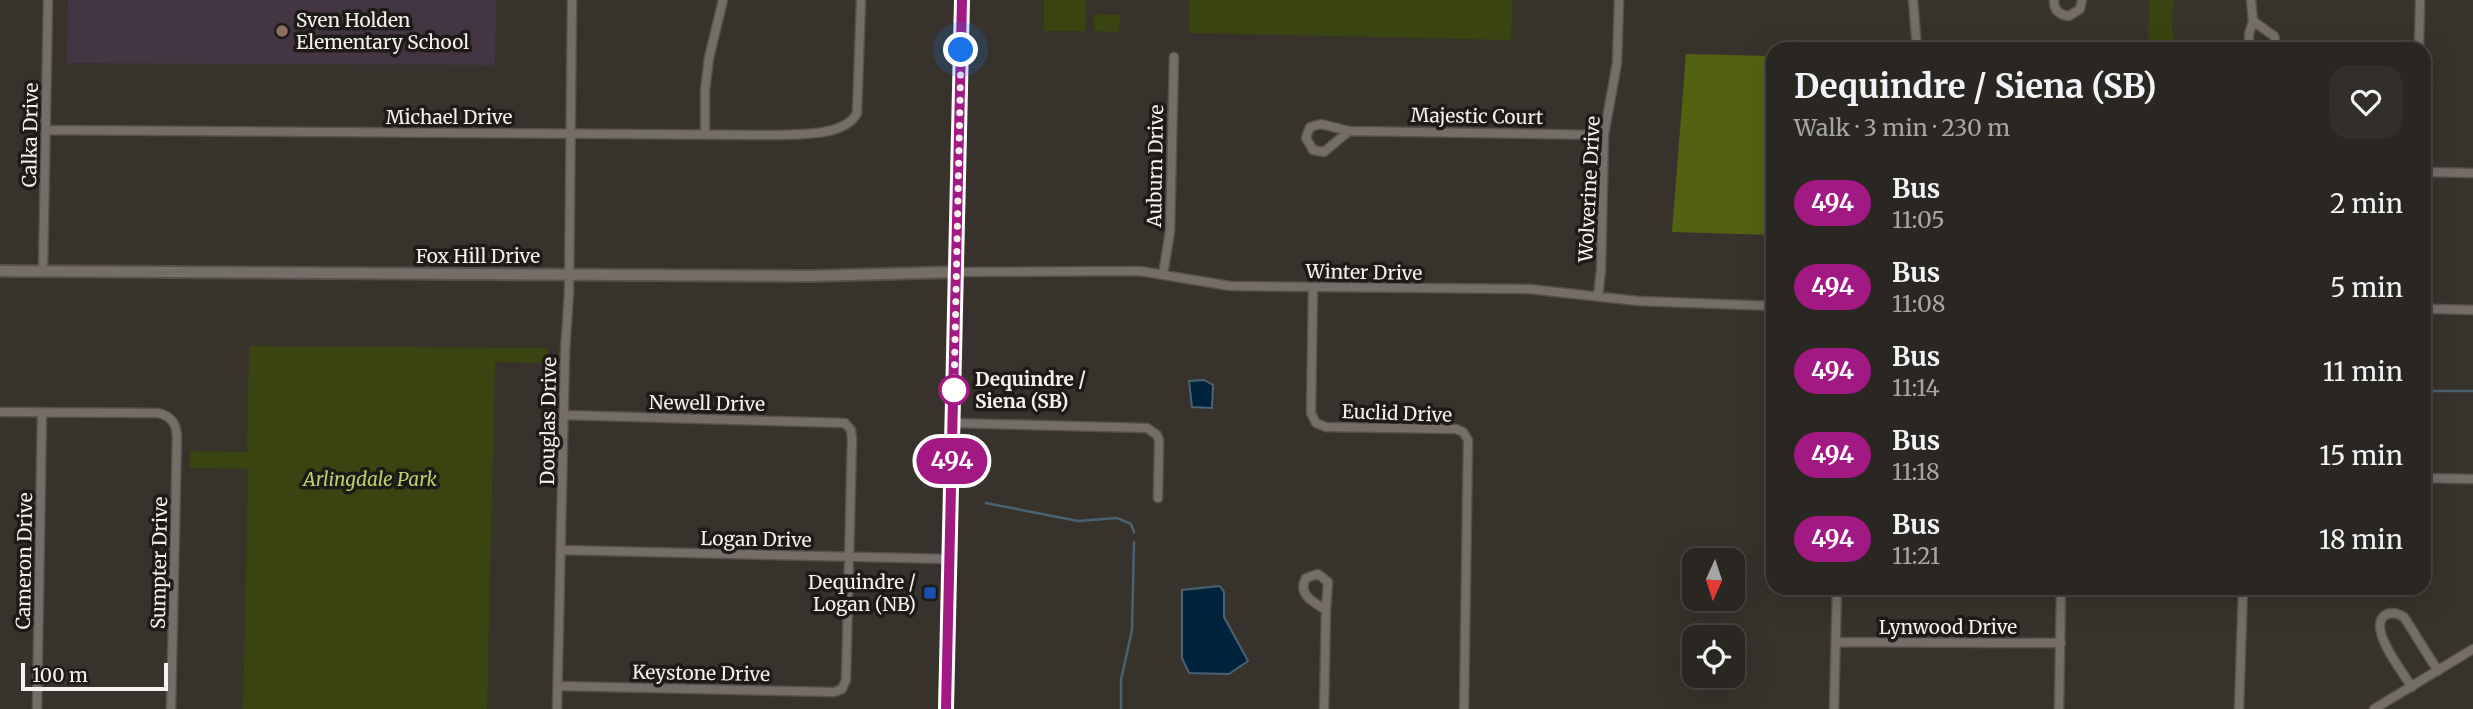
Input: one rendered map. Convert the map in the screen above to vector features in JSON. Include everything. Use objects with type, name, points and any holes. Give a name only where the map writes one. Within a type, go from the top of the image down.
[{"type":"street","name":"Calka Drive","points":[[43,271],[48,0]]},
{"type":"street","name":"Douglas Drive","points":[[557,709],[569,274],[572,0]]},
{"type":"street","points":[[705,134],[705,90],[709,58],[723,0]]},
{"type":"street","name":"Michael Drive","points":[[46,130],[705,134],[800,134],[832,130],[850,124],[858,108],[861,0]]},
{"type":"street","points":[[946,709],[962,0]]},
{"type":"street","name":"Wolverine Drive","points":[[1598,296],[1604,135],[1617,63],[1619,0]]},
{"type":"street","points":[[1913,0],[1916,42]]},
{"type":"street","points":[[2054,0],[2058,13],[2068,16],[2080,9],[2082,0]]},
{"type":"street","points":[[2249,42],[2253,21],[2251,0]]},
{"type":"street","points":[[2418,42],[2420,0]]},
{"type":"street","points":[[2253,21],[2274,36],[2275,42]]},
{"type":"street","name":"Auburn Drive","points":[[1163,275],[1170,231],[1174,57]]},
{"type":"street","name":"Majestic Court","points":[[1349,131],[1324,152],[1312,150],[1306,138],[1310,127],[1321,124],[1349,131],[1604,135]]},
{"type":"street","points":[[2431,172],[2473,173]]},
{"type":"street","name":"Winter Drive","points":[[956,272],[1110,270],[1163,275],[1218,285],[1529,289],[1651,302],[1766,306]]},
{"type":"street","name":"Fox Hill Drive","points":[[0,271],[810,276],[956,272]]},
{"type":"street","name":"Euclid Drive","points":[[1312,287],[1311,413],[1316,423],[1326,427],[1451,428],[1460,430],[1466,436],[1468,455],[1464,709]]},
{"type":"street","points":[[2431,308],[2473,310]]},
{"type":"street","points":[[0,412],[43,413]]},
{"type":"street","name":"Sumpter Drive","points":[[43,413],[158,413],[171,419],[176,427],[171,709]]},
{"type":"street","name":"Cameron Drive","points":[[37,709],[43,413]]},
{"type":"street","name":"Newell Drive","points":[[564,415],[845,423],[852,439],[849,557]]},
{"type":"street","points":[[953,423],[1147,428],[1157,435],[1160,444],[1158,498]]},
{"type":"street","points":[[2431,478],[2473,479]]},
{"type":"street","name":"Logan Drive","points":[[561,550],[950,559]]},
{"type":"street","name":"Keystone Drive","points":[[558,686],[826,692],[842,689],[846,680],[849,557]]},
{"type":"street","points":[[1324,709],[1328,582],[1322,575],[1309,575],[1303,582],[1303,591],[1308,598],[1326,610]]},
{"type":"street","points":[[1834,709],[1837,595]]},
{"type":"street","points":[[2059,709],[2061,595]]},
{"type":"street","points":[[2239,709],[2243,595]]},
{"type":"street","points":[[2412,687],[2380,632],[2381,621],[2389,614],[2399,614],[2407,620],[2438,671]]},
{"type":"street","name":"Lynwood Drive","points":[[1836,642],[2061,643]]},
{"type":"street","points":[[2374,709],[2473,649]]},
{"type":"shaded area","name":"Sven Holden Elementary School","points":[[68,0],[496,0],[495,65],[67,63]]},
{"type":"green space","points":[[1044,0],[1085,0],[1085,31],[1044,31]]},
{"type":"green space","points":[[1189,0],[1512,0],[1511,40],[1189,33]]},
{"type":"green space","points":[[2149,0],[2173,0],[2172,31],[2175,42],[2148,42]]},
{"type":"green space","points":[[1094,14],[1120,15],[1119,32],[1094,31]]},
{"type":"green space","points":[[1686,54],[1766,56],[1766,235],[1672,232]]},
{"type":"green space","name":"Arlingdale Park","points":[[249,346],[548,348],[548,363],[495,362],[487,709],[243,709],[248,469],[190,468],[190,451],[247,452]]},
{"type":"water","points":[[1204,380],[1213,385],[1212,408],[1192,407],[1189,381]]},
{"type":"water","points":[[1220,586],[1224,592],[1224,617],[1248,661],[1229,674],[1189,673],[1182,658],[1182,590]]},
{"type":"waterway","points":[[2431,391],[2473,391]]},
{"type":"waterway","points":[[986,503],[1078,521],[1117,518],[1131,524],[1134,532]]},
{"type":"waterway","points":[[1121,709],[1121,680],[1132,630],[1134,542]]},
{"type":"bus line","name":"494","points":[[946,709],[962,0]]},
{"type":"place","name":"Sven Holden Elementary School","points":[[282,31]]},
{"type":"place","name":"Dequindre / Siena (SB)","points":[[954,390]]},
{"type":"place","name":"Dequindre / Logan (NB)","points":[[930,593]]},
{"type":"route","points":[[954,390],[961,50]]}]
